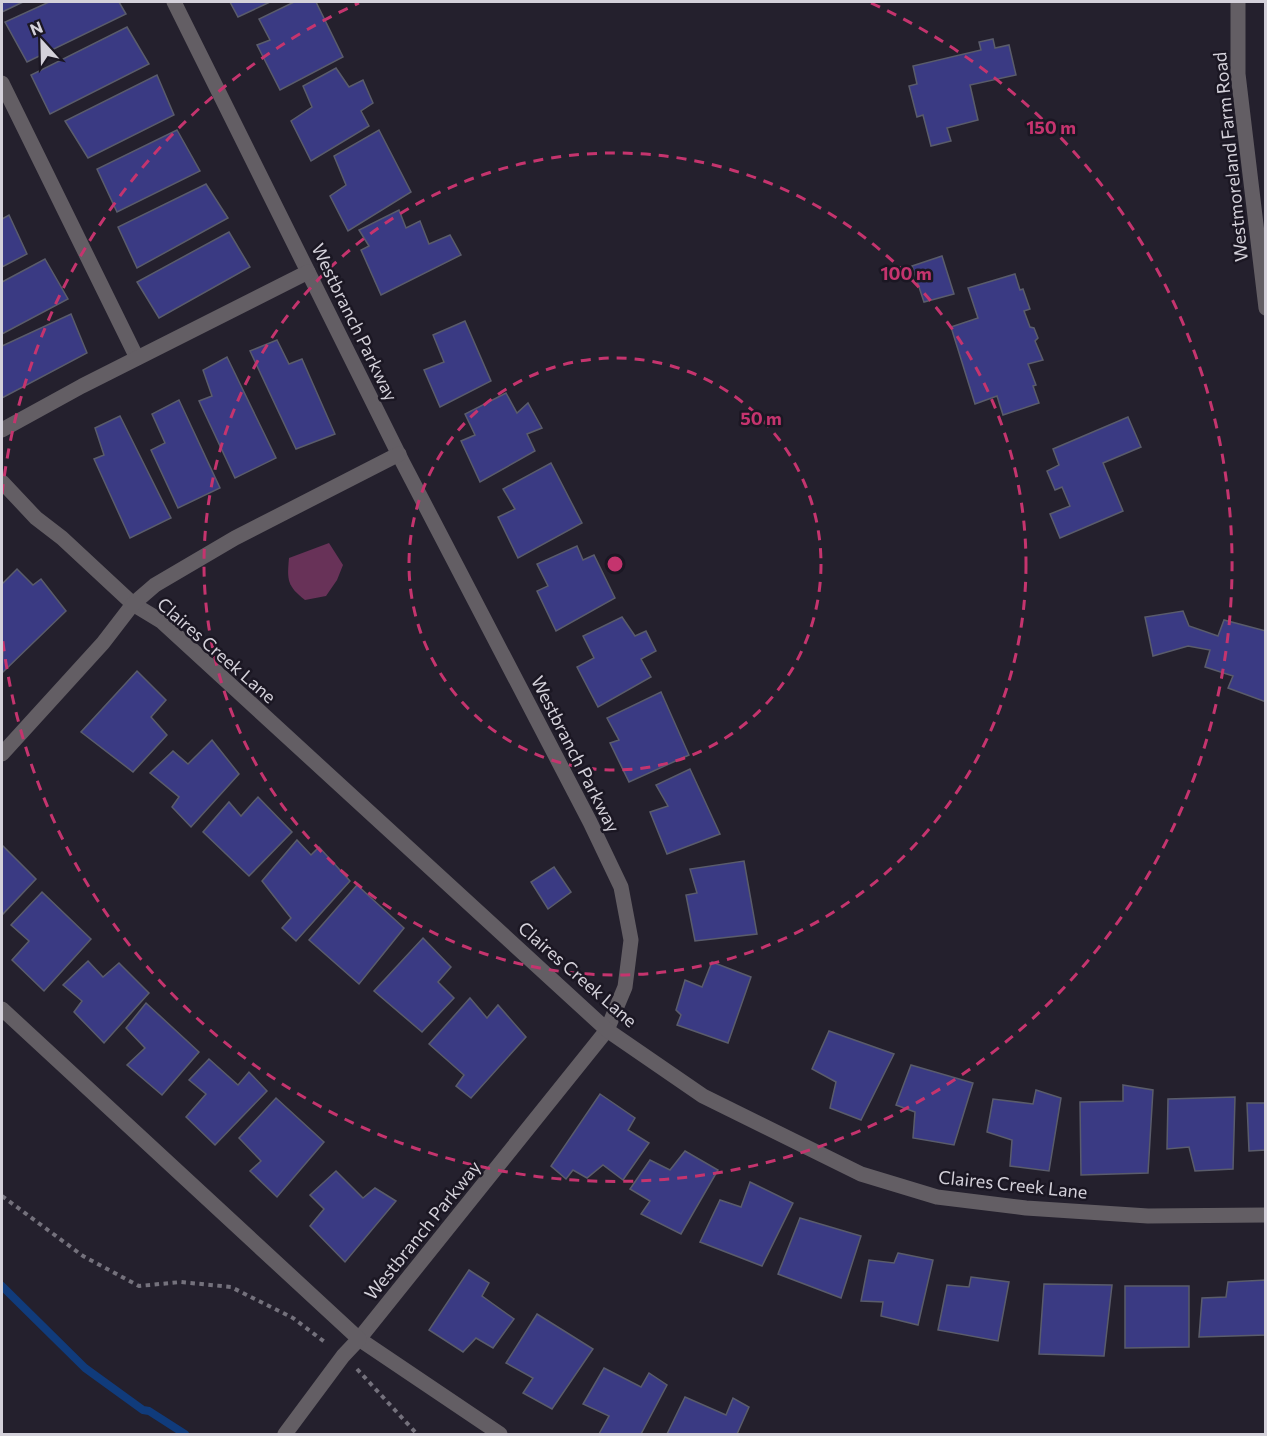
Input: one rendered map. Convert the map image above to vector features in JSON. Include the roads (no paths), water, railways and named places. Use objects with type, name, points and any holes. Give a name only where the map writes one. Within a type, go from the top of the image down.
[{"type":"street","name":"Westbranch Parkway","points":[[174,2],[399,454],[590,822],[621,887],[631,940],[625,987],[607,1029],[343,1356],[285,1434]]},
{"type":"street","name":"Westmoreland Farm Road","points":[[1238,2],[1238,74],[1266,308]]},
{"type":"street","points":[[2,83],[136,358]]},
{"type":"street","points":[[2,430],[136,358],[308,272]]},
{"type":"street","points":[[2,754],[103,643],[133,604],[156,585],[235,538],[399,454]]},
{"type":"street","name":"Claires Creek Lane","points":[[2,482],[36,518],[62,538],[133,604],[161,621],[607,1029],[703,1096],[861,1174],[937,1197],[1026,1208],[1148,1215],[1266,1215]]},
{"type":"street","points":[[2,1009],[359,1339],[500,1434]]},
{"type":"waterway","points":[[2,1286],[85,1368],[143,1410],[149,1411],[185,1434]]}]
